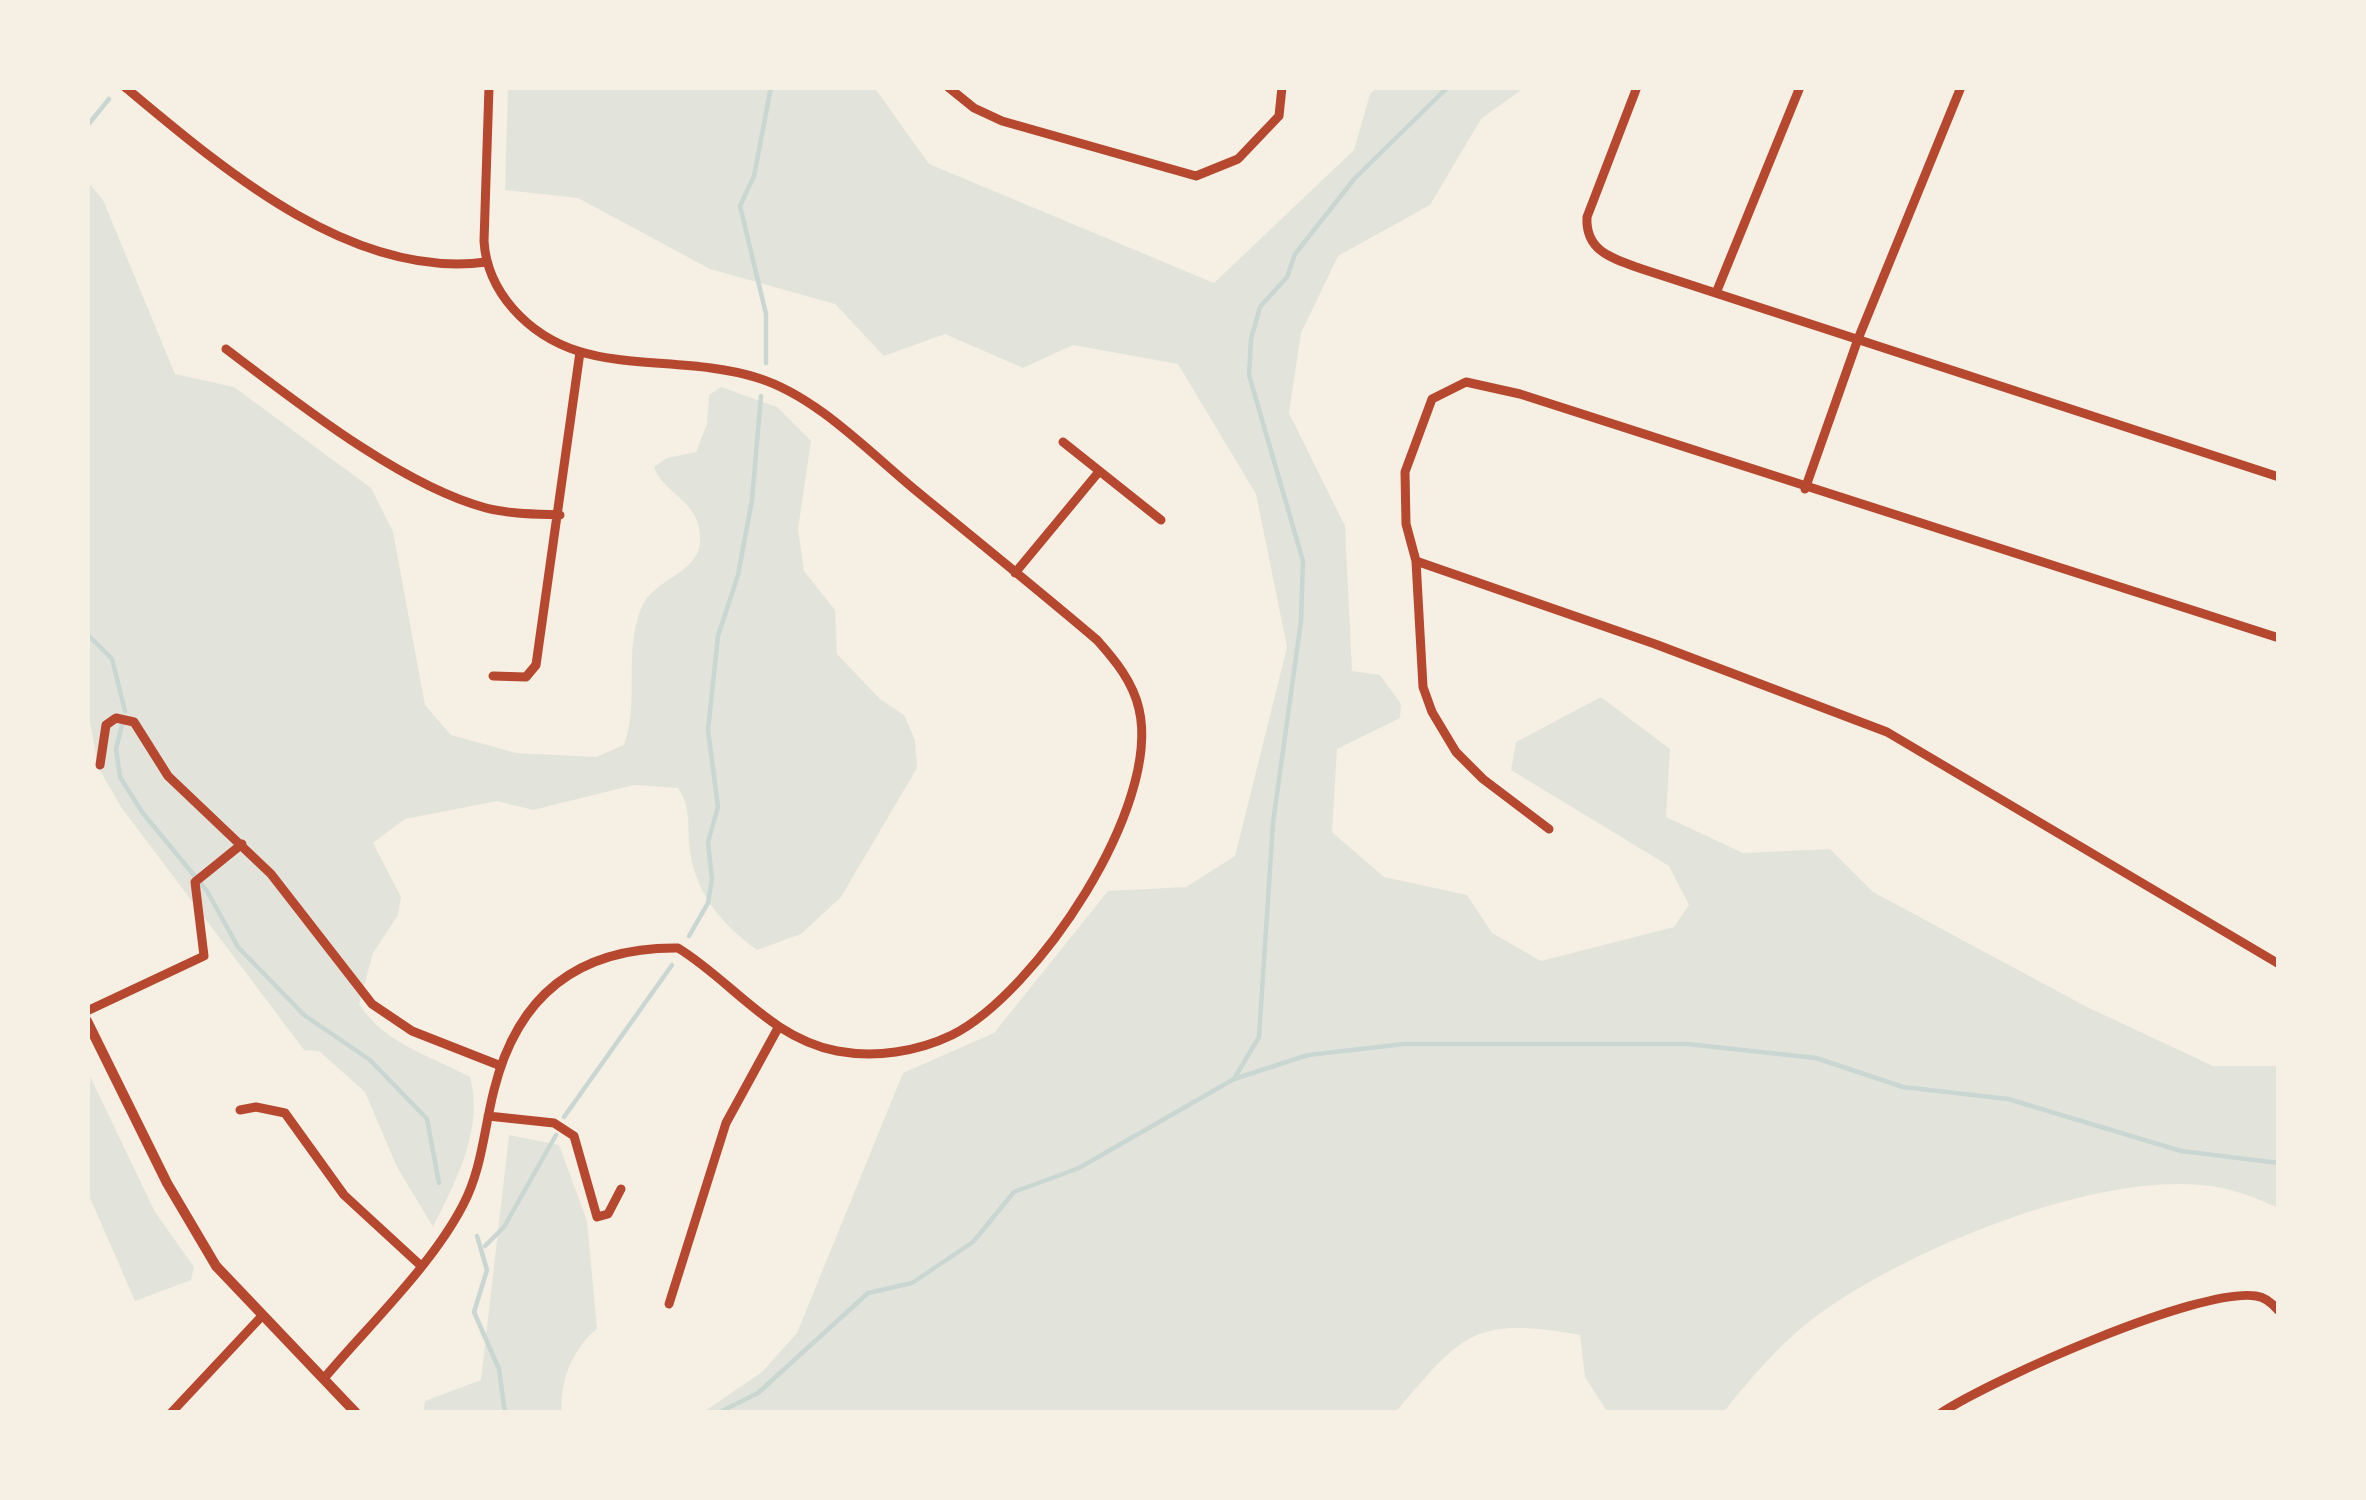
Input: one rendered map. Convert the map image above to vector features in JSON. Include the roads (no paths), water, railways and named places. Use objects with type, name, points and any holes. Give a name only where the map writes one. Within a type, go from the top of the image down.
[{"type":"street","points":[[125,87],[265,198],[348,239],[426,266],[486,262]]},
{"type":"street","points":[[326,1376],[461,1209],[472,1186],[500,1066],[540,998],[582,965],[628,948],[678,948],[778,1028],[822,1047],[862,1054],[925,1046],[956,1033],[1020,978],[1111,852],[1139,776],[1140,710],[1118,663],[1097,640],[784,389],[716,366],[580,352],[534,327],[500,298],[486,262],[489,87]]},
{"type":"street","points":[[949,87],[974,108],[1001,121],[1196,176],[1224,168],[1265,130],[1282,111],[1282,87]]},
{"type":"street","points":[[1636,87],[1597,184],[1586,231],[1596,249],[1716,293],[2279,477]]},
{"type":"street","points":[[1716,293],[1800,87]]},
{"type":"street","points":[[1805,489],[1858,339],[1961,87]]},
{"type":"street","points":[[226,349],[304,408],[454,496],[484,508],[560,515]]},
{"type":"street","points":[[493,676],[526,677],[536,665],[580,352]]},
{"type":"street","points":[[1550,829],[1483,779],[1456,752],[1423,688],[1416,561],[1406,524],[1408,458],[1432,399],[1459,382],[1520,394],[2279,638]]},
{"type":"street","points":[[1063,442],[1097,474],[1161,520]]},
{"type":"street","points":[[1015,573],[1097,474]]},
{"type":"street","points":[[1416,561],[1655,644],[1887,733],[2279,964]]},
{"type":"street","points":[[100,765],[106,724],[116,718],[134,722],[168,776],[242,844],[389,1019],[500,1066]]},
{"type":"street","points":[[87,1011],[204,956],[195,882],[242,844]]},
{"type":"street","points":[[87,1021],[195,1233],[261,1317],[326,1376],[356,1413]]},
{"type":"street","points":[[669,1304],[726,1123],[778,1028]]},
{"type":"street","points":[[240,1110],[256,1107],[285,1113],[344,1195],[419,1264]]},
{"type":"street","points":[[488,1116],[554,1123],[574,1136],[597,1216],[608,1214],[622,1189]]},
{"type":"street","points":[[1941,1413],[2024,1368],[2164,1315],[2243,1296],[2266,1299],[2279,1311]]},
{"type":"street","points":[[171,1413],[261,1317]]},
{"type":"waterway","points":[[766,363],[766,314],[740,206],[754,176],[771,87]]},
{"type":"waterway","points":[[1235,1077],[1259,1037],[1273,823],[1301,621],[1303,561],[1249,375],[1251,339],[1260,307],[1287,277],[1295,254],[1355,178],[1448,87]]},
{"type":"waterway","points":[[87,126],[109,99]]},
{"type":"waterway","points":[[689,936],[708,903],[712,879],[708,842],[718,807],[708,730],[718,636],[738,575],[752,500],[761,396]]},
{"type":"waterway","points":[[87,634],[112,659],[125,711]]},
{"type":"waterway","points":[[122,725],[116,749],[120,777],[142,812],[207,891],[238,947],[304,1015],[370,1060],[427,1119],[439,1183]]},
{"type":"waterway","points":[[564,1117],[672,965]]},
{"type":"waterway","points":[[718,1413],[758,1393],[868,1293],[912,1283],[973,1242],[1014,1192],[1079,1168],[1234,1079],[1308,1055],[1404,1044],[1687,1044],[1816,1058],[1903,1087],[2008,1099],[2181,1151],[2279,1163]]},
{"type":"waterway","points":[[485,1246],[504,1227],[556,1135]]},
{"type":"waterway","points":[[477,1236],[487,1270],[474,1312],[499,1369],[505,1413]]}]
